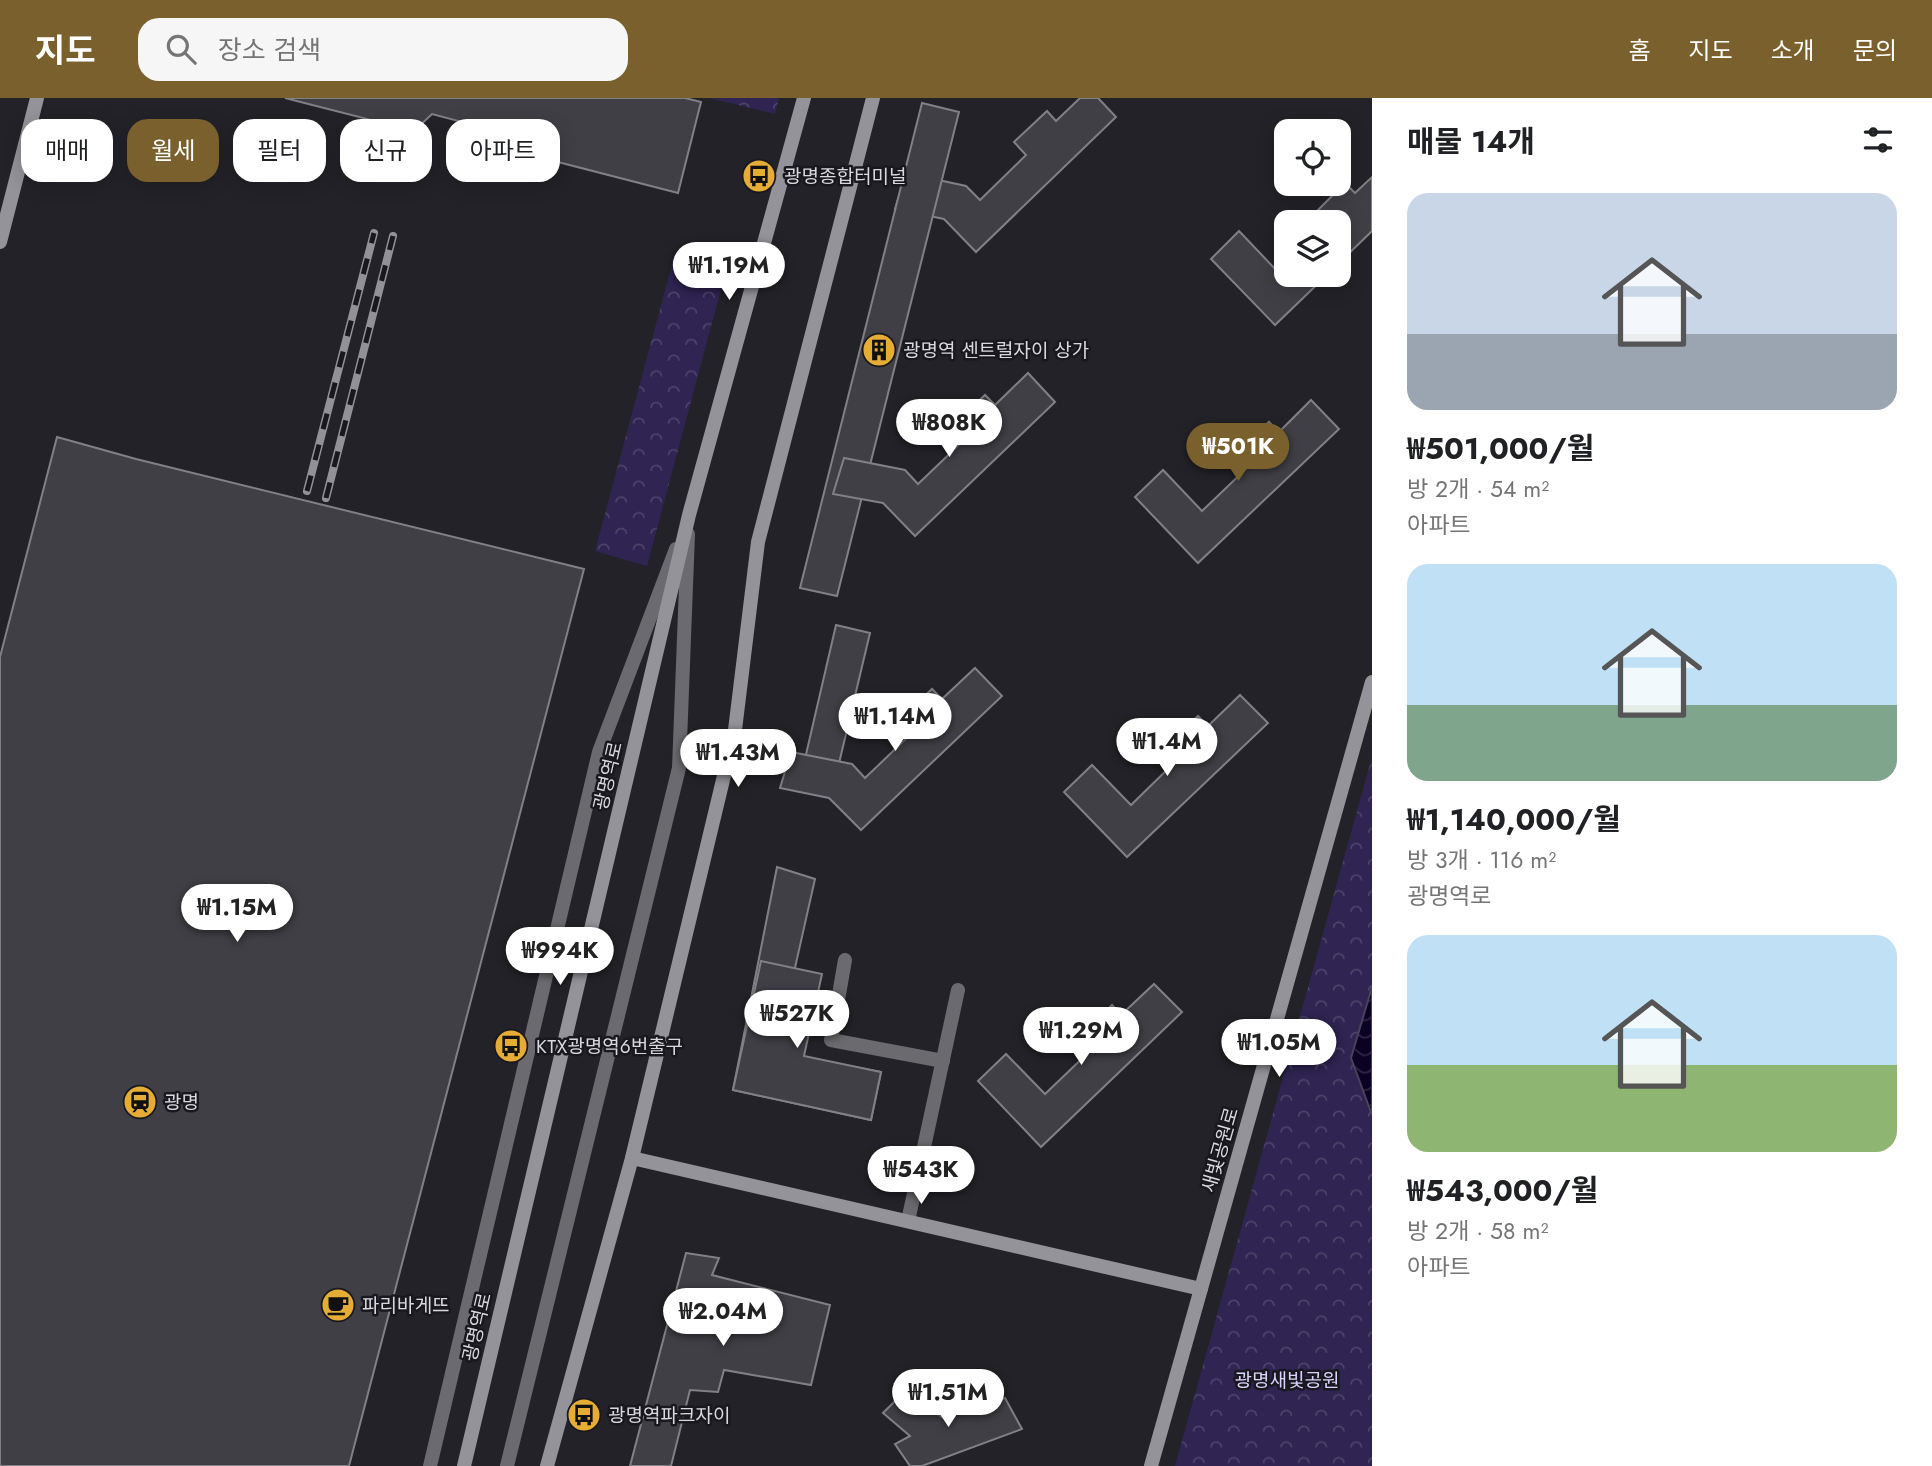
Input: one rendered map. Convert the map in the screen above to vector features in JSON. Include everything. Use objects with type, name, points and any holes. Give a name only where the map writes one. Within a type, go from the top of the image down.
[{"type":"street","points":[[0,242],[37,98]]},
{"type":"street","name":"광명역로","points":[[464,1466],[689,515],[804,98]]},
{"type":"street","points":[[547,1466],[632,1158],[735,730],[758,542],[873,98]]},
{"type":"street","name":"새빛공원로","points":[[1151,1466],[1372,682]]},
{"type":"street","points":[[632,1158],[1201,1289]]},
{"type":"lane","points":[[430,1466],[598,752],[689,515]]},
{"type":"lane","points":[[507,1466],[679,768],[689,515]]},
{"type":"lane","points":[[845,960],[831,1040],[943,1061]]},
{"type":"lane","points":[[908,1221],[958,990]]},
{"type":"green space","points":[[709,98],[779,98],[775,114]]},
{"type":"green space","points":[[675,253],[727,267],[647,566],[595,551]]},
{"type":"green space","name":"광명새빛공원","points":[[1372,757],[1372,1466],[1175,1466]]},
{"type":"water","points":[[1372,987],[1372,1115],[1351,1058]]},
{"type":"building","points":[[285,98],[685,98],[701,102],[678,193],[560,163],[560,119],[451,119],[432,114],[427,119],[367,119]]},
{"type":"building","points":[[1080,98],[1098,98],[1116,117],[976,252],[944,219],[895,209],[906,173],[966,186],[980,200],[1026,155],[1014,142],[1047,111],[1056,121]]},
{"type":"building","name":"광명역 센트럴자이 상가","points":[[922,103],[959,112],[837,596],[800,588]]},
{"type":"building","points":[[1372,177],[1372,231],[1351,251],[1351,210],[1318,210],[1332,196],[1351,196],[1351,189],[1355,193]]},
{"type":"building","points":[[1239,231],[1274,268],[1274,287],[1315,287],[1275,325],[1211,259]]},
{"type":"building","points":[[1028,373],[1055,402],[915,536],[883,503],[833,494],[844,458],[905,470],[918,484],[965,439],[952,426],[985,395],[995,405]]},
{"type":"building","points":[[1311,400],[1339,429],[1198,563],[1135,497],[1163,470],[1202,511],[1249,466],[1236,453],[1269,422],[1279,432]]},
{"type":"building","points":[[57,437],[136,459],[584,569],[349,1466],[0,1466],[0,657]]},
{"type":"building","points":[[836,625],[870,633],[831,797],[798,789]]},
{"type":"building","points":[[975,668],[1002,696],[861,830],[829,798],[780,788],[791,752],[852,764],[865,778],[912,733],[899,720],[932,689],[942,699]]},
{"type":"building","points":[[1240,695],[1268,723],[1127,857],[1064,792],[1092,765],[1131,805],[1177,760],[1165,748],[1198,716],[1208,726]]},
{"type":"building","points":[[777,867],[815,879],[776,1052],[881,1072],[871,1120],[733,1090]]},
{"type":"building","points":[[761,961],[822,974],[804,1056],[881,1072],[871,1120],[733,1090]]},
{"type":"building","points":[[1154,984],[1182,1012],[1041,1147],[978,1081],[1006,1054],[1045,1094],[1091,1050],[1079,1037],[1112,1005],[1121,1015]]},
{"type":"building","points":[[686,1253],[719,1258],[712,1275],[830,1305],[811,1385],[724,1370],[718,1392],[690,1390],[671,1466],[630,1466]]},
{"type":"building","points":[[905,1391],[943,1418],[1005,1398],[1022,1429],[922,1466],[910,1466],[895,1444],[910,1436],[883,1413]]},
{"type":"railway","points":[[307,491],[374,233]]},
{"type":"railway","points":[[326,498],[393,236]]},
{"type":"place","name":"광명종합터미널","points":[[759,176]]},
{"type":"place","name":"광명역 센트럴자이 상가","points":[[879,350]]},
{"type":"place","name":"KTX광명역6번출구","points":[[511,1046]]},
{"type":"place","name":"광명","points":[[140,1102]]},
{"type":"place","name":"파리바게뜨","points":[[338,1305]]},
{"type":"place","name":"광명역파크자이","points":[[584,1415]]}]
